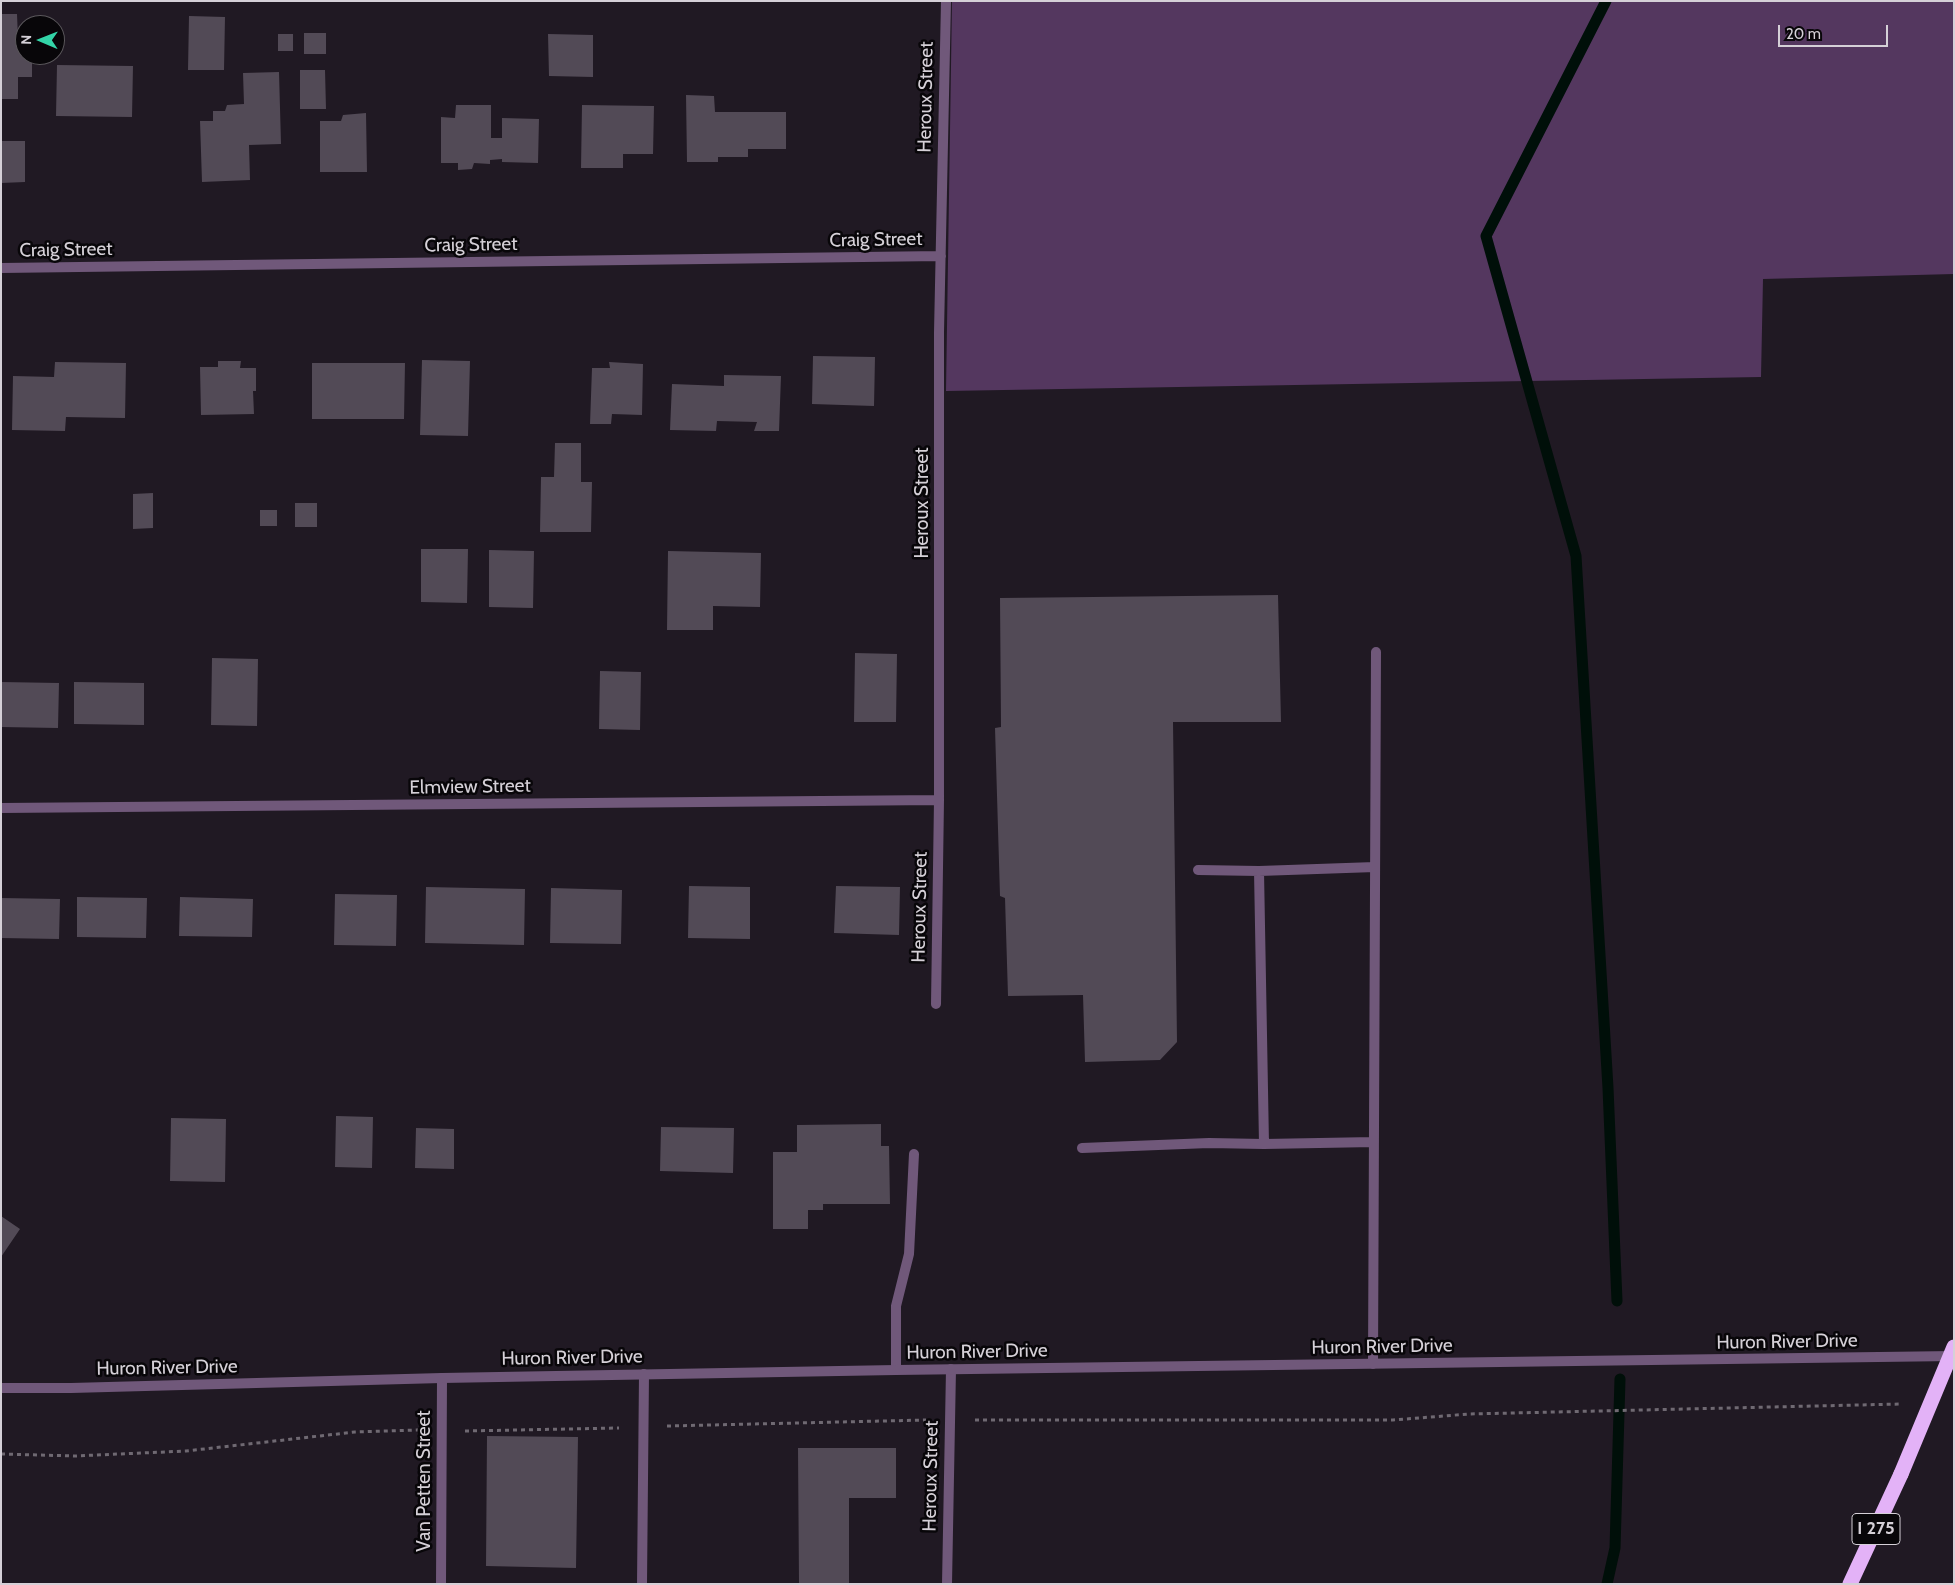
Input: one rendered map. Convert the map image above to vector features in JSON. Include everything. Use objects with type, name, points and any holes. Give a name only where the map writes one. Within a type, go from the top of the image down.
[{"type":"highway","name":"I 275","points":[[1850,1584],[1901,1474],[1954,1347]]},
{"type":"street","name":"Heroux Street","points":[[936,1004],[939,800],[939,332],[946,1]]},
{"type":"street","name":"Craig Street","points":[[1,268],[941,256]]},
{"type":"street","points":[[1373,1364],[1376,652]]},
{"type":"street","name":"Elmview Street","points":[[1,808],[939,800]]},
{"type":"street","points":[[1198,870],[1260,871],[1375,867]]},
{"type":"street","points":[[1260,871],[1264,1144]]},
{"type":"street","points":[[1082,1148],[1208,1143],[1374,1142]]},
{"type":"street","points":[[896,1370],[896,1306],[909,1254],[914,1154]]},
{"type":"street","name":"Huron River Drive","points":[[1,1388],[71,1388],[644,1374],[1954,1356]]},
{"type":"street","name":"Heroux Street","points":[[947,1584],[950,1369]]},
{"type":"street","points":[[642,1584],[644,1374]]},
{"type":"street","name":"Van Petten Street","points":[[441,1584],[442,1378]]},
{"type":"path","points":[[1,1454],[75,1456],[186,1451],[355,1432],[950,1420],[1393,1420],[1469,1414],[1907,1404]]},
{"type":"shaded area","points":[[952,1],[1954,1],[1954,274],[1763,279],[1761,377],[946,391]]},
{"type":"building","points":[[1,14],[17,14],[15,15],[15,65],[32,65],[32,77],[18,77],[18,99],[1,99]]},
{"type":"building","points":[[189,16],[225,17],[224,70],[188,70]]},
{"type":"building","points":[[304,33],[326,33],[326,54],[304,54]]},
{"type":"building","points":[[278,34],[293,34],[293,51],[278,51]]},
{"type":"building","points":[[548,34],[593,35],[593,77],[549,76]]},
{"type":"building","points":[[57,65],[133,66],[132,117],[56,116]]},
{"type":"building","points":[[300,70],[325,70],[326,109],[300,109]]},
{"type":"building","points":[[279,72],[281,144],[249,145],[250,180],[202,182],[200,121],[213,121],[213,111],[225,111],[227,105],[244,104],[243,73]]},
{"type":"building","points":[[686,95],[714,96],[715,112],[786,112],[786,149],[748,149],[748,157],[718,157],[718,162],[687,162]]},
{"type":"building","points":[[456,105],[491,105],[491,138],[502,138],[502,118],[539,119],[538,163],[502,162],[502,159],[490,160],[490,164],[474,163],[472,169],[458,170],[458,163],[441,163],[441,117],[455,118]]},
{"type":"building","points":[[582,105],[654,106],[653,154],[623,154],[623,168],[581,168]]},
{"type":"building","points":[[366,113],[367,172],[320,172],[320,121],[341,121],[343,115]]},
{"type":"building","points":[[1,141],[25,141],[25,182],[1,183]]},
{"type":"building","points":[[813,356],[875,357],[874,406],[812,404]]},
{"type":"building","points":[[422,360],[470,361],[468,436],[420,435]]},
{"type":"building","points":[[218,361],[241,361],[240,368],[256,368],[256,391],[253,391],[254,414],[201,415],[200,367],[218,367]]},
{"type":"building","points":[[55,362],[126,363],[125,418],[66,417],[65,431],[12,430],[13,376],[54,377]]},
{"type":"building","points":[[609,362],[643,364],[642,415],[612,414],[611,424],[590,424],[592,368],[610,368]]},
{"type":"building","points":[[312,363],[405,363],[404,419],[312,419]]},
{"type":"building","points":[[724,375],[781,376],[779,431],[754,431],[757,422],[717,421],[716,431],[670,430],[672,384],[724,386]]},
{"type":"building","points":[[555,443],[581,443],[581,482],[592,482],[591,532],[540,532],[541,477],[554,477]]},
{"type":"building","points":[[153,493],[153,528],[133,529],[133,494]]},
{"type":"building","points":[[295,503],[317,503],[317,527],[295,527]]},
{"type":"building","points":[[260,510],[277,510],[277,526],[260,526]]},
{"type":"building","points":[[421,549],[468,549],[467,603],[421,602]]},
{"type":"building","points":[[489,550],[534,551],[533,608],[489,607]]},
{"type":"building","points":[[668,551],[761,553],[760,607],[713,606],[713,630],[667,630]]},
{"type":"building","points":[[1278,595],[1281,722],[1173,722],[1177,1042],[1160,1060],[1085,1062],[1083,995],[1008,996],[1005,898],[1000,896],[995,728],[1001,727],[1000,598]]},
{"type":"building","points":[[855,653],[897,654],[896,722],[854,722]]},
{"type":"building","points":[[212,658],[258,659],[257,726],[211,725]]},
{"type":"building","points":[[600,671],[641,672],[640,730],[599,729]]},
{"type":"building","points":[[1,682],[59,683],[58,728],[1,727]]},
{"type":"building","points":[[74,682],[144,683],[144,725],[74,724]]},
{"type":"building","points":[[689,886],[750,887],[750,939],[688,938]]},
{"type":"building","points":[[836,886],[900,887],[899,935],[834,933]]},
{"type":"building","points":[[426,887],[525,889],[524,945],[425,943]]},
{"type":"building","points":[[551,888],[622,890],[621,944],[550,943]]},
{"type":"building","points":[[335,894],[397,895],[396,946],[334,945]]},
{"type":"building","points":[[77,897],[147,898],[146,938],[77,937]]},
{"type":"building","points":[[180,897],[253,899],[252,937],[179,936]]},
{"type":"building","points":[[1,898],[60,899],[59,939],[1,938]]},
{"type":"building","points":[[336,1116],[373,1117],[372,1168],[335,1167]]},
{"type":"building","points":[[171,1118],[226,1119],[225,1182],[170,1181]]},
{"type":"building","points":[[881,1124],[881,1146],[889,1146],[890,1204],[823,1204],[823,1210],[808,1210],[808,1229],[773,1229],[773,1152],[797,1152],[797,1125]]},
{"type":"building","points":[[661,1127],[734,1128],[733,1173],[660,1171]]},
{"type":"building","points":[[416,1128],[454,1129],[454,1169],[415,1168]]},
{"type":"building","points":[[1,1216],[20,1229],[1,1257]]},
{"type":"building","points":[[487,1436],[578,1437],[576,1568],[486,1566]]},
{"type":"building","points":[[798,1448],[896,1448],[896,1498],[849,1498],[849,1584],[799,1584]]},
{"type":"waterway","points":[[1606,1],[1486,236],[1576,556],[1608,1088],[1617,1301]]},
{"type":"waterway","points":[[1607,1584],[1615,1548],[1620,1379]]}]
